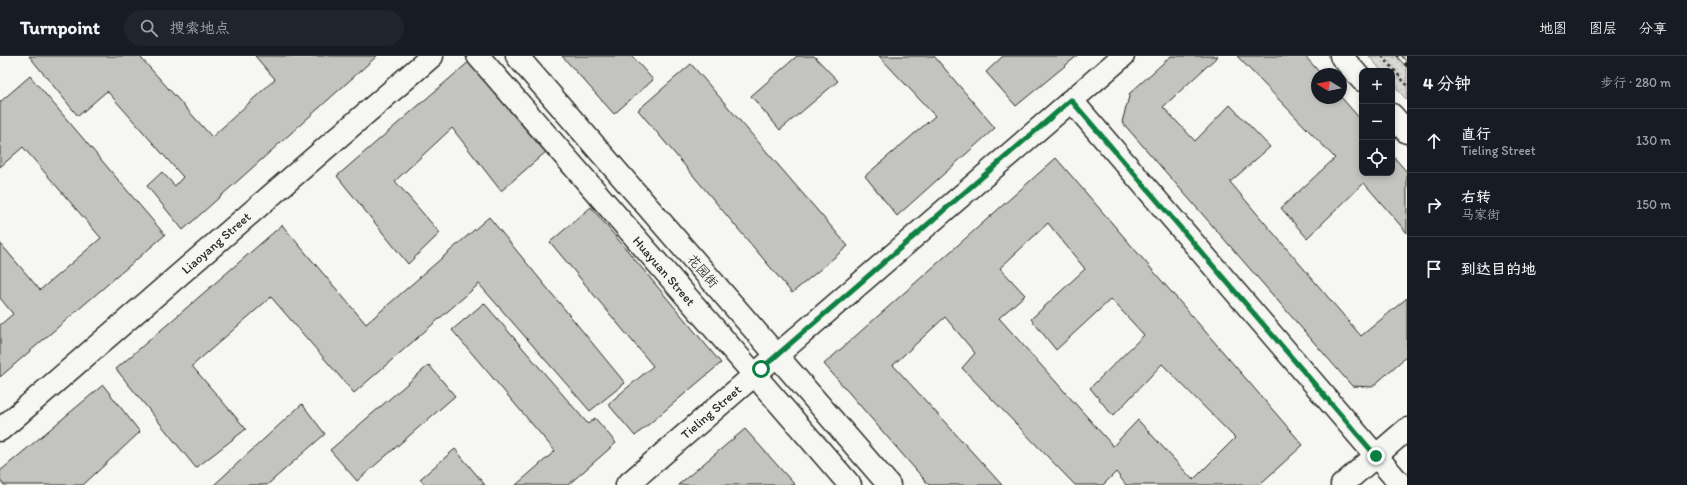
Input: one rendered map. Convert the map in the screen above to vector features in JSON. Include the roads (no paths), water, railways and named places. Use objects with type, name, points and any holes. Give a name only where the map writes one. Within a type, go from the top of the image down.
[{"type":"street","name":"Liaoyang Street","points":[[0,430],[432,56]]},
{"type":"street","name":"Huayuan Street","points":[[478,56],[850,485]]},
{"type":"street","name":"花园街","points":[[517,56],[889,485]]},
{"type":"street","name":"Tieling Street","points":[[627,485],[1122,56]]},
{"type":"street","points":[[1341,56],[1359,77]]},
{"type":"street","points":[[1071,100],[1401,485]]},
{"type":"street","points":[[1395,118],[1407,132]]},
{"type":"street","points":[[1342,485],[1407,429]]},
{"type":"railway","points":[[1399,56],[1407,65]]}]
